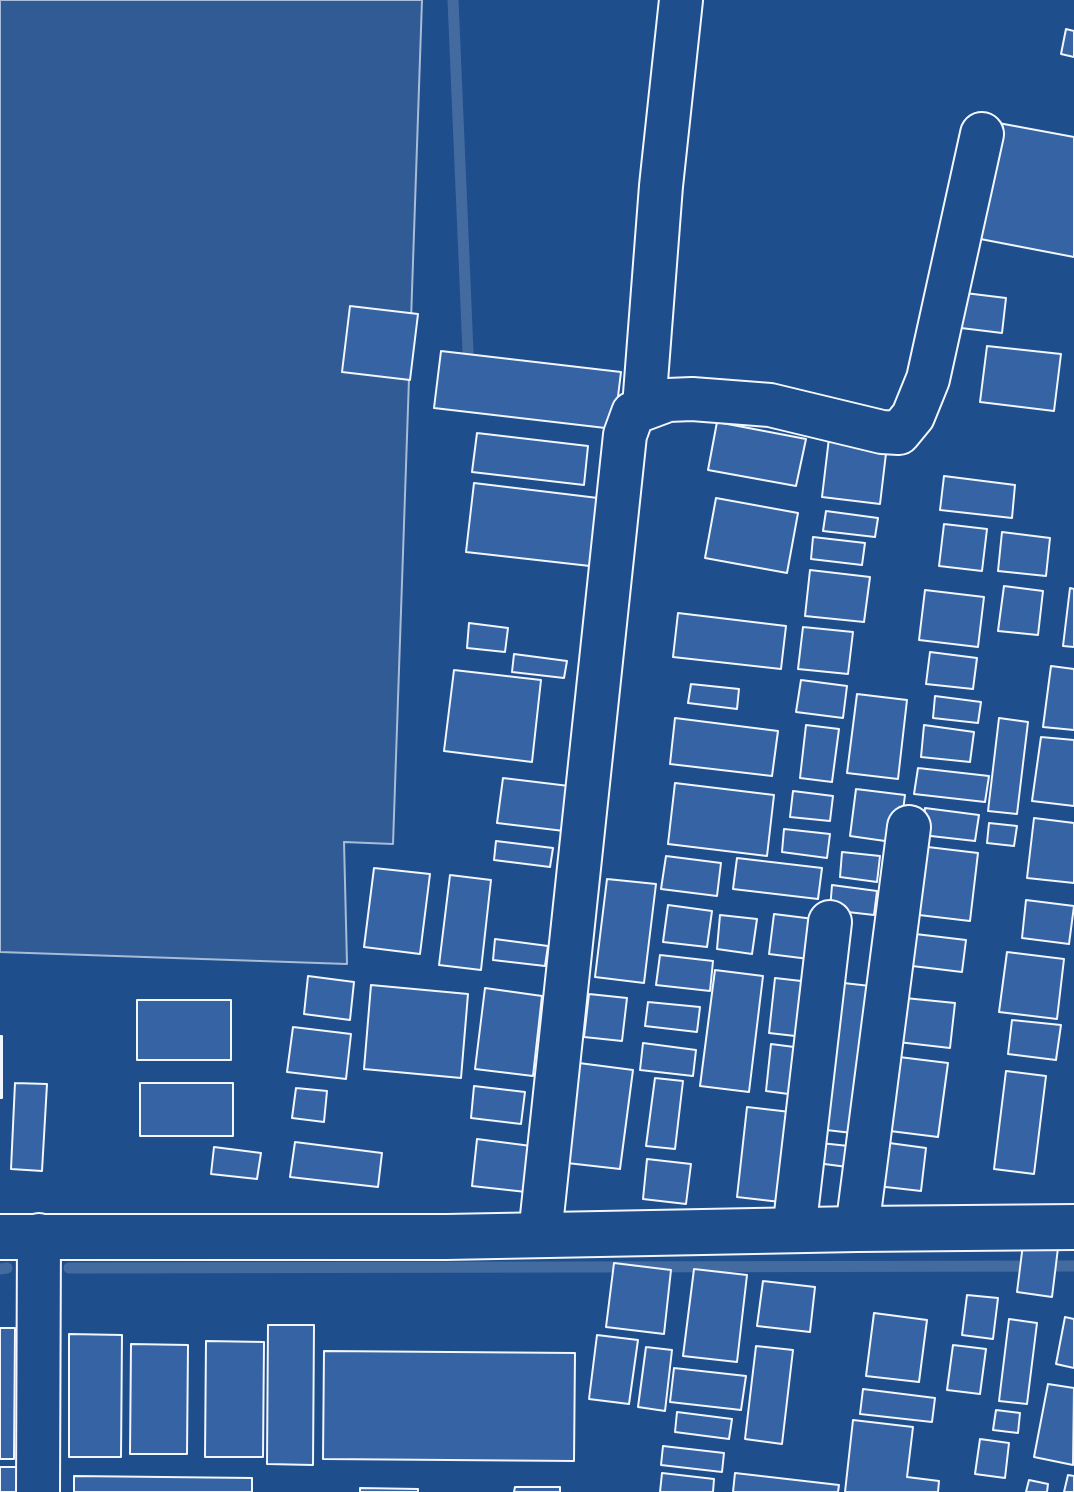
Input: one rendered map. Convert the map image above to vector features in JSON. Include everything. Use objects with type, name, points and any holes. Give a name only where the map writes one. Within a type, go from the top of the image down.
[{"type":"main road","points":[[20,1236],[540,1235],[1074,1227]]},
{"type":"street","points":[[644,407],[661,186],[681,0]]},
{"type":"street","points":[[540,1235],[625,435],[633,413],[668,400],[692,399],[770,405],[882,432],[899,433],[913,416],[928,379],[982,134]]},
{"type":"street","points":[[857,1229],[909,827]]},
{"type":"street","points":[[794,1231],[830,922]]},
{"type":"street","points":[[20,1236],[38,1492]]},
{"type":"shaded area","points":[[0,0],[422,0],[393,844],[344,842],[347,964],[0,952]]},
{"type":"building","points":[[1066,29],[1074,31],[1074,57],[1061,54]]},
{"type":"building","points":[[993,122],[1074,137],[1074,257],[970,237]]},
{"type":"building","points":[[965,293],[1006,298],[1002,333],[961,328]]},
{"type":"building","points":[[350,306],[418,314],[410,380],[342,372]]},
{"type":"building","points":[[987,346],[1061,354],[1054,411],[980,402]]},
{"type":"building","points":[[441,351],[621,372],[614,429],[434,408]]},
{"type":"building","points":[[717,422],[806,439],[796,486],[708,470]]},
{"type":"building","points":[[477,433],[588,446],[584,485],[472,472]]},
{"type":"building","points":[[829,438],[887,445],[880,504],[822,497]]},
{"type":"building","points":[[944,476],[1015,485],[1012,518],[940,510]]},
{"type":"building","points":[[474,483],[598,498],[590,566],[466,552]]},
{"type":"building","points":[[716,498],[798,513],[787,573],[705,558]]},
{"type":"building","points":[[826,511],[878,518],[875,537],[823,531]]},
{"type":"building","points":[[944,524],[987,529],[982,571],[939,566]]},
{"type":"building","points":[[1002,532],[1050,538],[1046,576],[998,571]]},
{"type":"building","points":[[813,537],[865,543],[862,565],[811,559]]},
{"type":"building","points":[[810,570],[870,577],[864,622],[805,616]]},
{"type":"building","points":[[1004,586],[1043,591],[1038,635],[998,631]]},
{"type":"building","points":[[1070,588],[1074,589],[1074,647],[1063,646]]},
{"type":"building","points":[[925,590],[984,597],[978,647],[919,640]]},
{"type":"building","points":[[678,613],[786,626],[781,669],[673,657]]},
{"type":"building","points":[[469,623],[508,628],[505,652],[467,648]]},
{"type":"building","points":[[803,627],[853,632],[848,674],[798,669]]},
{"type":"building","points":[[930,652],[977,658],[973,689],[926,684]]},
{"type":"building","points":[[514,654],[567,661],[564,678],[512,672]]},
{"type":"building","points":[[1051,666],[1074,669],[1074,730],[1043,727]]},
{"type":"building","points":[[454,670],[541,680],[532,762],[444,751]]},
{"type":"building","points":[[801,680],[847,686],[843,718],[796,712]]},
{"type":"building","points":[[691,684],[739,689],[737,709],[688,703]]},
{"type":"building","points":[[857,694],[907,700],[898,779],[847,773]]},
{"type":"building","points":[[935,696],[981,702],[978,723],[933,718]]},
{"type":"building","points":[[675,718],[778,731],[772,776],[670,764]]},
{"type":"building","points":[[999,718],[1028,722],[1017,814],[988,811]]},
{"type":"building","points":[[806,725],[839,729],[832,782],[800,778]]},
{"type":"building","points":[[924,725],[974,732],[970,762],[921,757]]},
{"type":"building","points":[[1041,737],[1074,740],[1074,806],[1032,801]]},
{"type":"building","points":[[918,768],[989,776],[985,802],[914,794]]},
{"type":"building","points":[[503,778],[569,786],[564,831],[497,823]]},
{"type":"building","points":[[675,783],[774,795],[767,856],[668,844]]},
{"type":"building","points":[[856,789],[905,795],[899,843],[850,836]]},
{"type":"building","points":[[793,791],[833,796],[830,821],[790,817]]},
{"type":"building","points":[[925,808],[979,815],[975,841],[922,835]]},
{"type":"building","points":[[1034,818],[1074,823],[1074,883],[1027,878]]},
{"type":"building","points":[[989,823],[1017,826],[1014,846],[987,843]]},
{"type":"building","points":[[784,829],[830,834],[827,858],[782,852]]},
{"type":"building","points":[[496,841],[553,848],[550,867],[494,860]]},
{"type":"building","points":[[911,845],[978,853],[970,921],[902,913]]},
{"type":"building","points":[[842,852],[880,856],[877,882],[840,877]]},
{"type":"building","points":[[666,856],[721,863],[717,896],[661,889]]},
{"type":"building","points":[[737,858],[822,868],[818,899],[733,889]]},
{"type":"building","points":[[374,868],[430,874],[420,954],[364,947]]},
{"type":"building","points":[[450,875],[491,880],[481,970],[439,965]]},
{"type":"building","points":[[607,879],[656,884],[644,983],[595,977]]},
{"type":"building","points":[[832,885],[877,891],[874,915],[830,910]]},
{"type":"building","points":[[1026,900],[1074,906],[1069,944],[1022,938]]},
{"type":"building","points":[[668,905],[712,911],[707,947],[663,942]]},
{"type":"building","points":[[774,914],[822,920],[817,960],[769,954]]},
{"type":"building","points":[[720,915],[757,919],[752,954],[717,949]]},
{"type":"building","points":[[907,933],[966,940],[962,972],[904,965]]},
{"type":"building","points":[[495,939],[548,946],[545,966],[493,960]]},
{"type":"building","points":[[1007,952],[1064,959],[1057,1019],[999,1012]]},
{"type":"building","points":[[660,955],[713,961],[710,991],[656,985]]},
{"type":"building","points":[[715,970],[763,976],[749,1092],[700,1086]]},
{"type":"building","points":[[308,976],[354,982],[350,1020],[304,1014]]},
{"type":"building","points":[[775,978],[810,982],[804,1037],[769,1033]]},
{"type":"building","points":[[826,981],[879,987],[861,1134],[809,1128]]},
{"type":"building","points":[[371,985],[468,994],[461,1078],[364,1069]]},
{"type":"building","points":[[485,988],[542,996],[533,1076],[475,1069]]},
{"type":"building","points":[[589,994],[627,998],[622,1041],[584,1037]]},
{"type":"building","points":[[895,997],[955,1003],[950,1048],[889,1041]]},
{"type":"building","points":[[137,1000],[231,1000],[231,1060],[137,1060]]},
{"type":"building","points":[[648,1002],[700,1007],[697,1032],[645,1026]]},
{"type":"building","points":[[1012,1020],[1061,1025],[1056,1060],[1008,1054]]},
{"type":"building","points":[[293,1027],[351,1034],[346,1079],[287,1072]]},
{"type":"building","points":[[2,1036],[2,1098],[0,1098]]},
{"type":"building","points":[[643,1043],[696,1050],[693,1076],[640,1070]]},
{"type":"building","points":[[771,1044],[802,1048],[796,1095],[766,1091]]},
{"type":"building","points":[[891,1056],[948,1063],[938,1137],[882,1130]]},
{"type":"building","points":[[579,1063],[633,1070],[620,1169],[567,1163]]},
{"type":"building","points":[[1006,1071],[1046,1076],[1034,1174],[994,1169]]},
{"type":"building","points":[[655,1078],[683,1081],[675,1149],[646,1146]]},
{"type":"building","points":[[15,1083],[47,1084],[42,1171],[11,1169]]},
{"type":"building","points":[[140,1083],[233,1083],[233,1136],[140,1136]]},
{"type":"building","points":[[474,1086],[525,1092],[521,1124],[471,1118]]},
{"type":"building","points":[[296,1088],[327,1091],[324,1122],[292,1118]]},
{"type":"building","points":[[747,1107],[799,1113],[789,1203],[737,1197]]},
{"type":"building","points":[[477,1139],[531,1146],[526,1192],[472,1186]]},
{"type":"building","points":[[295,1142],[382,1153],[378,1187],[290,1177]]},
{"type":"building","points":[[811,1142],[858,1147],[855,1168],[809,1162]]},
{"type":"building","points":[[882,1142],[926,1148],[921,1191],[877,1186]]},
{"type":"building","points":[[214,1147],[261,1153],[257,1179],[211,1174]]},
{"type":"building","points":[[647,1159],[691,1164],[686,1204],[643,1199]]},
{"type":"building","points":[[1023,1244],[1058,1248],[1052,1297],[1017,1292]]},
{"type":"building","points":[[614,1263],[671,1270],[664,1334],[606,1327]]},
{"type":"building","points":[[694,1269],[747,1275],[737,1362],[683,1356]]},
{"type":"building","points":[[763,1281],[815,1287],[810,1332],[757,1326]]},
{"type":"building","points":[[967,1295],[998,1298],[993,1339],[962,1335]]},
{"type":"building","points":[[874,1313],[927,1320],[919,1382],[866,1376]]},
{"type":"building","points":[[1065,1317],[1074,1319],[1074,1368],[1056,1364]]},
{"type":"building","points":[[1009,1319],[1037,1323],[1027,1404],[999,1401]]},
{"type":"building","points":[[268,1325],[314,1325],[313,1465],[267,1464]]},
{"type":"building","points":[[0,1328],[15,1328],[14,1459],[0,1459]]},
{"type":"building","points":[[69,1334],[122,1335],[121,1457],[69,1457]]},
{"type":"building","points":[[597,1335],[638,1340],[629,1404],[589,1399]]},
{"type":"building","points":[[206,1341],[264,1342],[263,1457],[205,1457]]},
{"type":"building","points":[[131,1344],[188,1345],[187,1454],[130,1454]]},
{"type":"building","points":[[953,1345],[986,1349],[980,1394],[947,1390]]},
{"type":"building","points":[[756,1346],[793,1350],[782,1444],[745,1439]]},
{"type":"building","points":[[646,1347],[672,1350],[665,1411],[638,1407]]},
{"type":"building","points":[[324,1351],[575,1353],[574,1461],[323,1459]]},
{"type":"building","points":[[674,1368],[746,1376],[741,1410],[670,1402]]},
{"type":"building","points":[[1048,1384],[1074,1388],[1073,1465],[1034,1457]]},
{"type":"building","points":[[863,1389],[935,1398],[932,1422],[860,1414]]},
{"type":"building","points":[[996,1410],[1020,1413],[1018,1433],[993,1430]]},
{"type":"building","points":[[677,1412],[732,1419],[729,1439],[675,1432]]},
{"type":"building","points":[[853,1420],[913,1427],[907,1477],[939,1481],[938,1492],[845,1492]]},
{"type":"building","points":[[980,1439],[1009,1443],[1005,1478],[975,1474]]},
{"type":"building","points":[[663,1446],[724,1453],[722,1472],[661,1465]]},
{"type":"building","points":[[0,1467],[20,1467],[20,1492],[0,1492]]},
{"type":"building","points":[[662,1473],[714,1479],[713,1492],[660,1492]]},
{"type":"building","points":[[735,1473],[839,1485],[838,1492],[733,1492]]},
{"type":"building","points":[[1068,1475],[1074,1476],[1074,1492],[1064,1492]]},
{"type":"building","points":[[74,1476],[252,1478],[252,1492],[74,1492]]},
{"type":"building","points":[[1029,1480],[1048,1484],[1047,1492],[1026,1492]]},
{"type":"building","points":[[515,1487],[560,1487],[560,1492],[514,1492]]},
{"type":"building","points":[[360,1488],[418,1489],[418,1492],[360,1492]]},
{"type":"waterway","points":[[453,0],[468,352]]},
{"type":"waterway","points":[[69,1268],[1074,1266]]},
{"type":"waterway","points":[[0,1269],[7,1268]]}]
